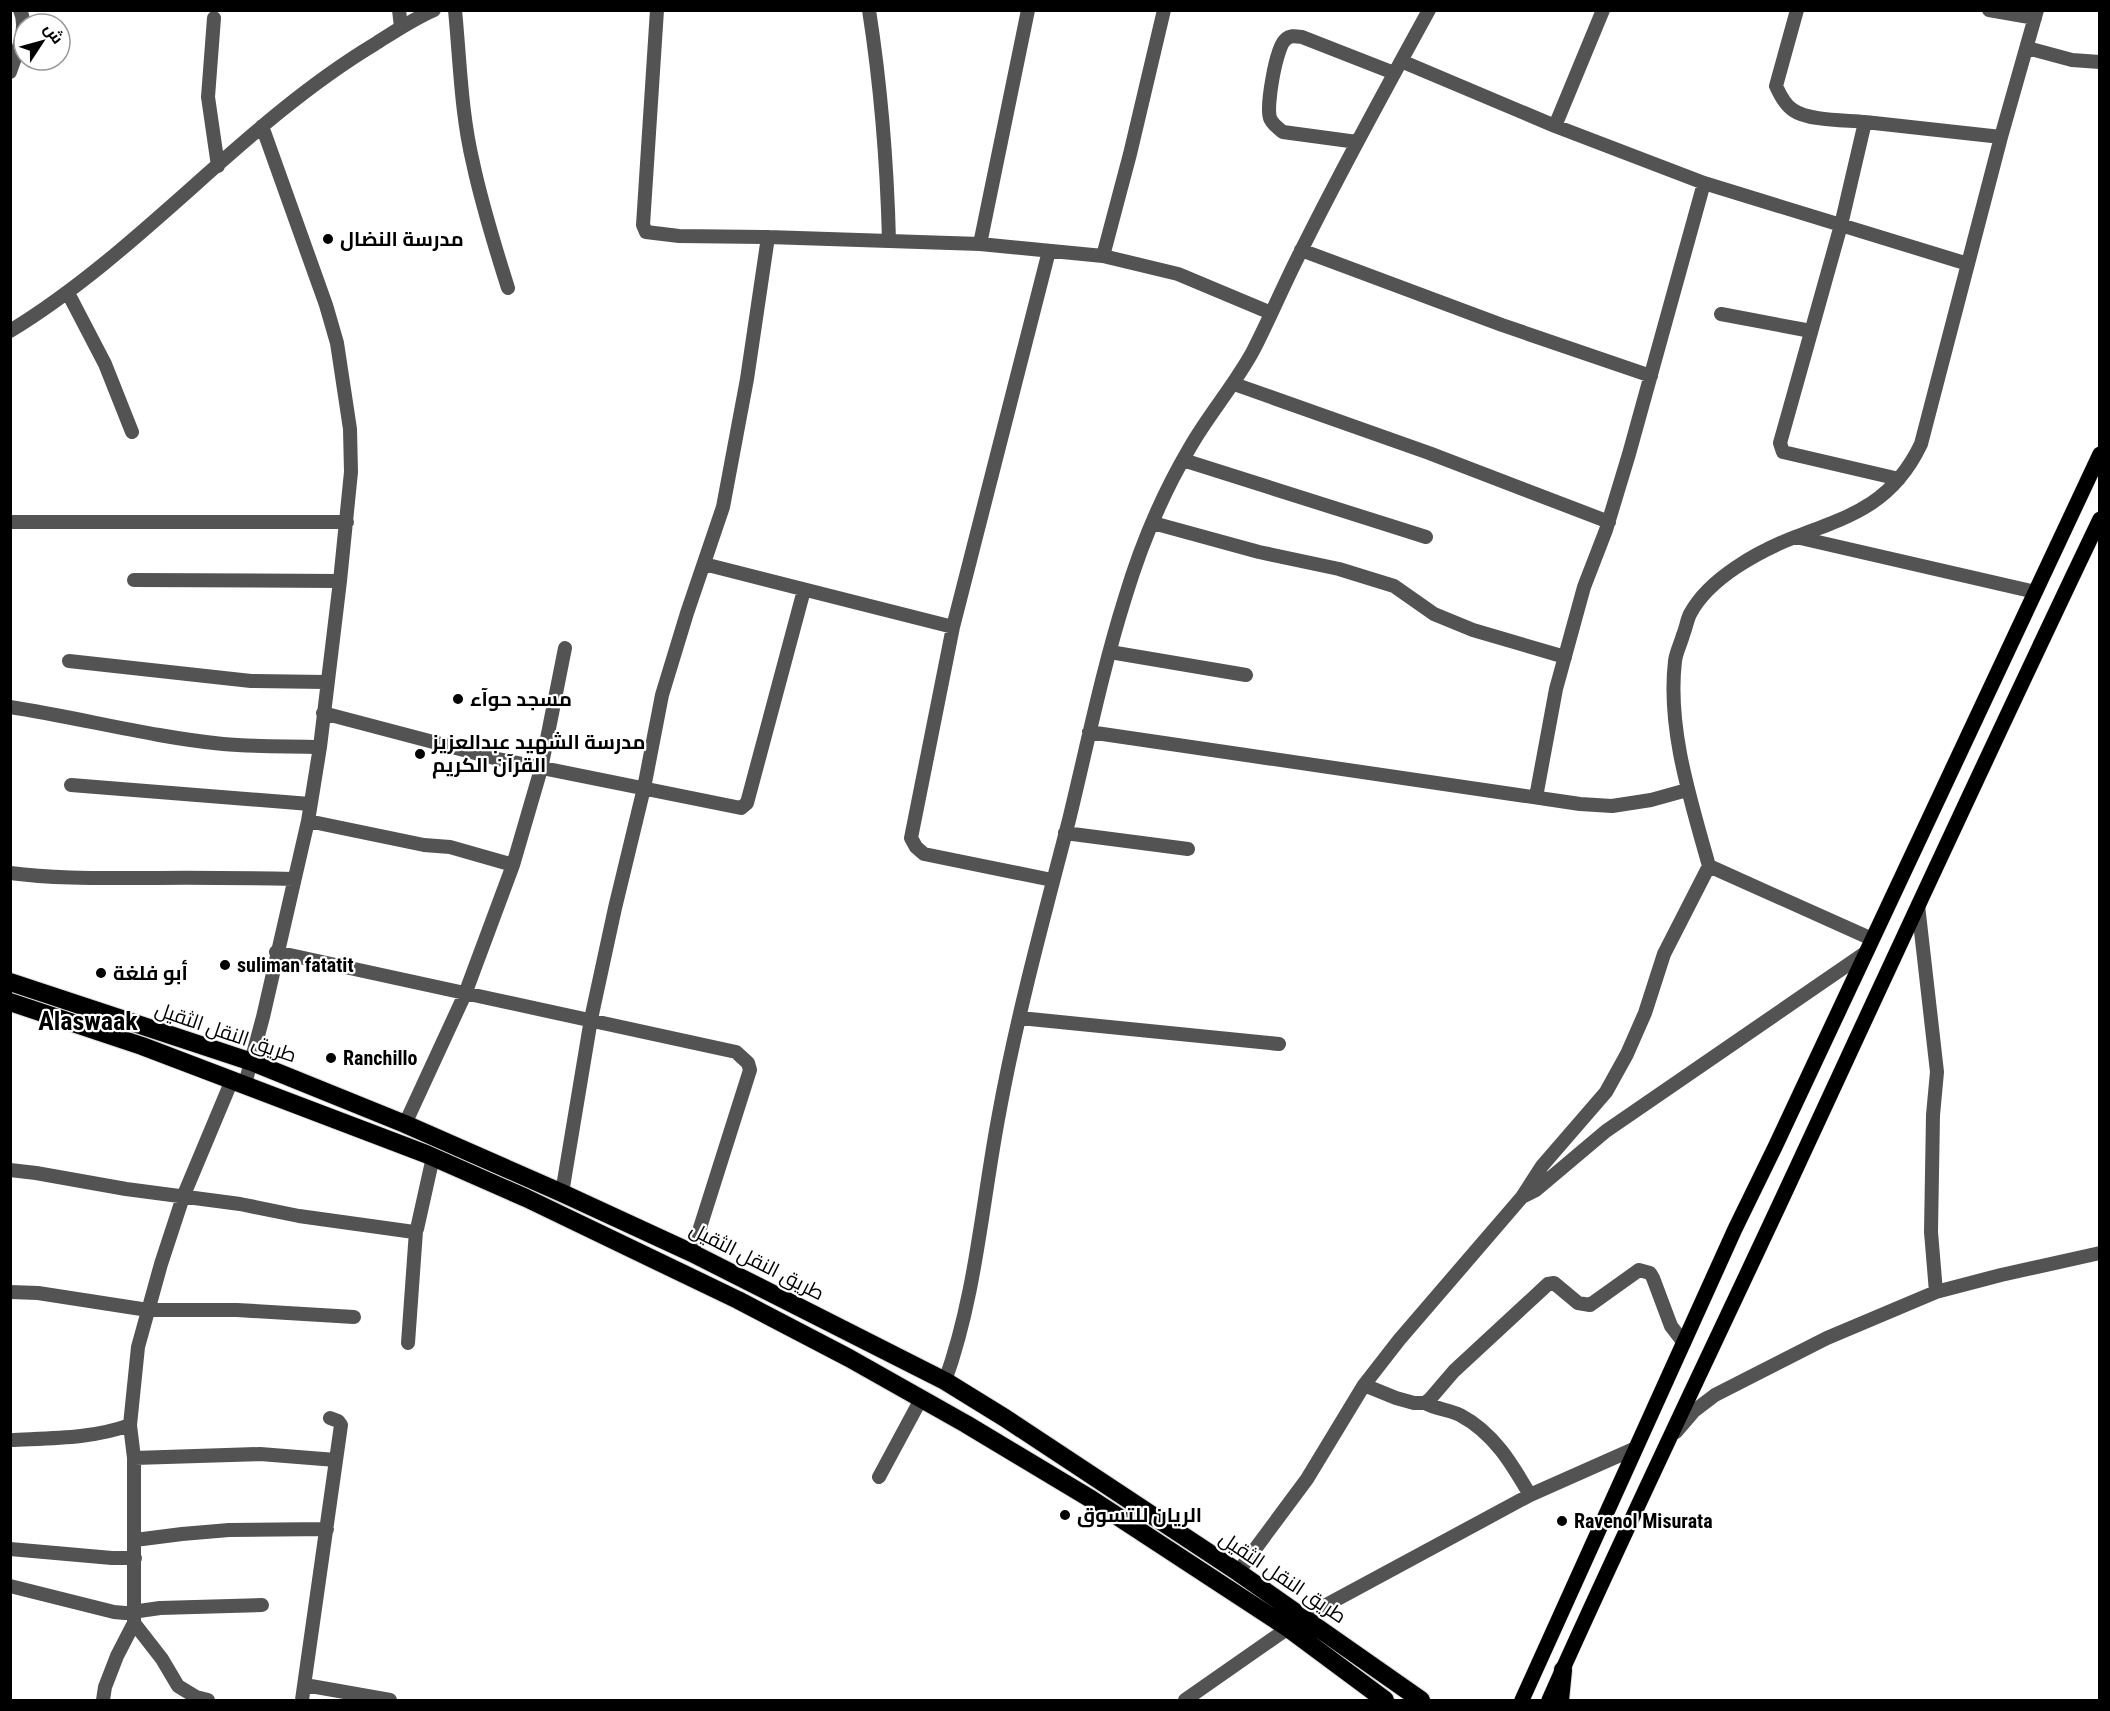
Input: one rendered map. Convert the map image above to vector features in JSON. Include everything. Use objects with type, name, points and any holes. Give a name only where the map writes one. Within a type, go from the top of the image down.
[{"type":"highway","name":"طريق النقل الثقيل","points":[[10,982],[252,1062],[405,1124],[562,1192],[693,1253],[945,1381],[1238,1572],[1421,1701]]},
{"type":"highway","name":"طريق النقل الثقيل","points":[[10,1002],[142,1046],[433,1157],[526,1198],[738,1300],[849,1358],[1090,1499],[1288,1628],[1385,1701]]},
{"type":"highway","points":[[1560,1701],[1563,1670]]},
{"type":"main road","points":[[1522,1701],[1735,1229],[2100,454]]},
{"type":"main road","points":[[1550,1701],[1703,1362],[1778,1208],[1988,752],[2100,519]]},
{"type":"main road","points":[[1966,741],[1988,752]]},
{"type":"street","points":[[10,72],[23,28],[20,10]]},
{"type":"street","points":[[399,10],[401,27]]},
{"type":"street","points":[[10,331],[68,293],[262,126],[338,66],[401,27],[434,10]]},
{"type":"street","points":[[455,10],[465,118],[472,162],[508,288]]},
{"type":"street","points":[[657,10],[644,229],[651,234],[980,244],[1103,256],[1178,274],[1271,313]]},
{"type":"street","points":[[869,10],[888,171],[889,240]]},
{"type":"street","points":[[980,244],[1028,10]]},
{"type":"street","points":[[1103,256],[1164,10]]},
{"type":"street","points":[[945,1381],[954,1356],[982,1225],[999,1114],[1020,1018],[1052,880],[1124,599],[1153,523],[1183,460],[1209,418],[1234,384],[1254,349],[1301,250],[1429,10]]},
{"type":"street","points":[[1555,126],[1603,10]]},
{"type":"street","points":[[1797,10],[1776,86],[1782,99],[1794,111],[1809,117],[2001,137]]},
{"type":"street","points":[[1238,1572],[1306,1479],[1364,1385],[1399,1340],[1522,1197],[1542,1166],[1593,1109],[1610,1085],[1627,1054],[1645,1013],[1664,954],[1709,866],[1680,761],[1675,706],[1675,660],[1690,613],[1714,584],[1738,566],[1768,548],[1839,521],[1877,501],[1912,464],[1921,444],[2001,137],[2036,14],[1989,10]]},
{"type":"street","points":[[214,18],[208,97],[218,166]]},
{"type":"street","points":[[1357,142],[1283,132],[1269,117],[1270,84],[1282,42],[1291,36],[1302,37],[1397,67],[1704,183],[1968,264]]},
{"type":"street","points":[[2027,48],[2072,60],[2100,62]]},
{"type":"street","points":[[1865,122],[1841,225],[1780,449],[1783,452],[1899,479]]},
{"type":"street","points":[[103,1701],[105,1687],[135,1617],[134,1458],[130,1425],[138,1347],[183,1197],[239,1082],[252,1062],[308,821],[320,747],[346,522],[351,472],[350,429],[342,365],[326,305],[262,126]]},
{"type":"street","points":[[1536,797],[1556,689],[1584,587],[1609,522],[1704,183]]},
{"type":"street","points":[[562,1192],[591,1019],[644,788],[662,695],[723,507],[735,450],[768,237]]},
{"type":"street","points":[[1301,250],[1502,325],[1651,376]]},
{"type":"street","points":[[1049,251],[953,627],[911,838],[924,854],[1052,880]]},
{"type":"street","points":[[68,293],[105,364],[132,432]]},
{"type":"street","points":[[1721,314],[1811,331]]},
{"type":"street","points":[[1234,384],[1429,453],[1609,522]]},
{"type":"street","points":[[1183,460],[1426,537]]},
{"type":"street","points":[[10,522],[346,522]]},
{"type":"street","points":[[1153,523],[1259,552],[1339,569],[1394,586],[1434,614],[1473,630],[1565,657]]},
{"type":"street","points":[[1796,537],[2035,592]]},
{"type":"street","points":[[704,564],[953,627]]},
{"type":"street","points":[[134,580],[340,581]]},
{"type":"street","points":[[323,713],[541,769],[741,808],[745,806],[804,590]]},
{"type":"street","points":[[405,1124],[465,994],[513,865],[541,769],[565,648]]},
{"type":"street","points":[[1110,652],[1246,675]]},
{"type":"street","points":[[69,661],[251,681],[326,682]]},
{"type":"street","points":[[10,707],[224,744],[320,747]]},
{"type":"street","points":[[1089,732],[1580,804],[1612,806],[1651,800],[1687,790]]},
{"type":"street","points":[[71,785],[310,804]]},
{"type":"street","points":[[308,821],[450,847],[513,865]]},
{"type":"street","points":[[1065,833],[1188,849]]},
{"type":"street","points":[[1522,1197],[1536,1190],[1606,1131],[1868,946],[1709,866]]},
{"type":"street","points":[[10,873],[39,877],[77,878],[294,879]]},
{"type":"street","points":[[1918,905],[1937,1072],[1933,1115],[1931,1232],[1936,1292]]},
{"type":"street","points":[[276,952],[736,1052],[748,1063],[750,1070],[693,1253]]},
{"type":"street","points":[[1020,1018],[1279,1044]]},
{"type":"street","points":[[408,1343],[416,1231],[433,1157]]},
{"type":"street","points":[[10,1170],[240,1204],[299,1216],[416,1231]]},
{"type":"street","points":[[1670,1438],[1694,1411],[1715,1395],[1827,1338],[1936,1292],[2100,1253]]},
{"type":"street","points":[[1425,1403],[1454,1371],[1551,1283],[1578,1303],[1590,1305],[1639,1270],[1645,1271],[1653,1278],[1671,1326],[1684,1343]]},
{"type":"street","points":[[10,1292],[38,1293],[148,1310],[237,1310],[354,1317]]},
{"type":"street","points":[[1364,1385],[1396,1398],[1414,1403],[1425,1403],[1458,1414],[1485,1432],[1505,1454],[1530,1495]]},
{"type":"street","points":[[879,1477],[921,1399]]},
{"type":"street","points":[[302,1701],[341,1425],[338,1421],[330,1419]]},
{"type":"street","points":[[10,1440],[84,1437],[107,1433],[130,1425]]},
{"type":"street","points":[[1185,1701],[1304,1617],[1530,1495],[1636,1448]]},
{"type":"street","points":[[134,1458],[260,1454],[336,1460]]},
{"type":"street","points":[[135,1540],[230,1530],[327,1529]]},
{"type":"street","points":[[10,1549],[135,1558]]},
{"type":"street","points":[[10,1586],[135,1617],[160,1608],[262,1605]]},
{"type":"street","points":[[135,1617],[178,1686],[208,1701]]},
{"type":"street","points":[[305,1685],[390,1701]]},
{"type":"place","name":"مدرسة النضال","points":[[328,239]]},
{"type":"place","name":"مسجد حوآء","points":[[458,699]]},
{"type":"place","name":"مدرسة الشهيد عبدالعزيز القرآن الكريم","points":[[420,754]]},
{"type":"place","name":"suliman fatatit","points":[[225,965]]},
{"type":"place","name":"أبو فلغة","points":[[101,973]]},
{"type":"place","name":"Ranchillo","points":[[331,1058]]},
{"type":"place","name":"الريان للتسوق","points":[[1065,1515]]},
{"type":"place","name":"Ravenol Misurata","points":[[1562,1521]]},
{"type":"district","name":"Alaswaak","points":[[88,1021]]}]
